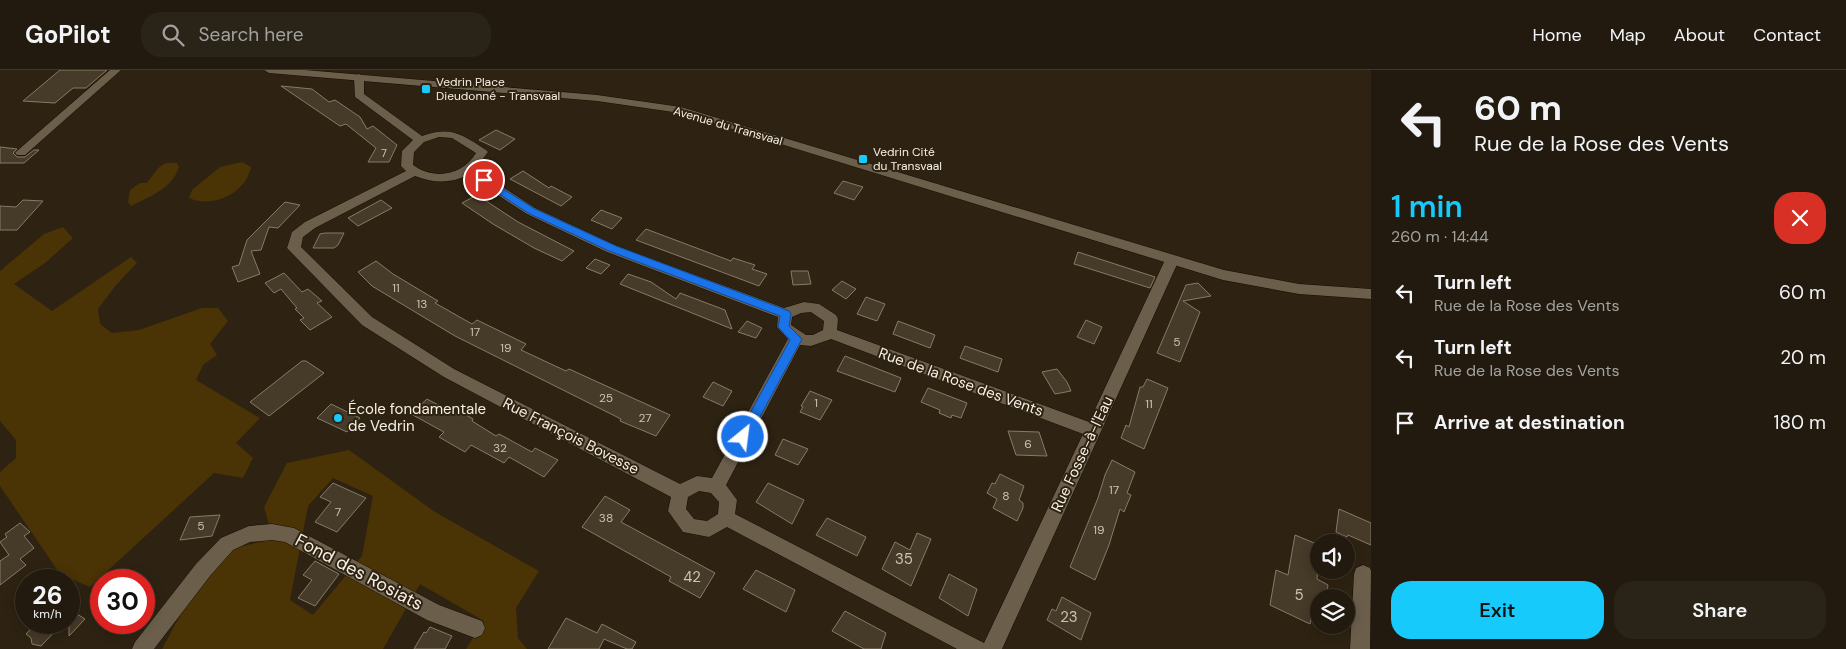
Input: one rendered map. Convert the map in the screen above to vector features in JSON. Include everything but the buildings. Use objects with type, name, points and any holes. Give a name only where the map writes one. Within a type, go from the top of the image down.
[{"type":"street","points":[[21,153],[116,70]]},
{"type":"street","name":"Avenue du Transvaal","points":[[269,70],[597,98],[681,110],[1223,275],[1299,289],[1371,294]]},
{"type":"street","points":[[359,78],[359,95],[420,140]]},
{"type":"street","points":[[438,134],[455,135],[482,152],[478,162],[468,170],[450,178],[430,178],[414,172],[407,166],[408,151],[420,140],[438,134]]},
{"type":"street","points":[[468,170],[532,211],[612,249],[785,314],[800,306],[818,308],[831,319],[830,333],[816,341],[796,339],[784,327],[785,314]]},
{"type":"street","name":"Rue François Bovesse","points":[[414,172],[310,225],[297,235],[294,248],[367,321],[449,374],[680,493]]},
{"type":"street","name":"Rue Fosse-à-l'Eau","points":[[992,649],[1172,260]]},
{"type":"street","name":"Rue de la Rose des Vents","points":[[830,333],[1092,430]]},
{"type":"street","points":[[716,486],[796,339]]},
{"type":"street","points":[[697,483],[716,486],[728,500],[726,518],[710,529],[689,526],[677,511],[680,493],[697,483]]},
{"type":"street","points":[[726,518],[977,649]]},
{"type":"street","name":"Fond des Rosiats","points":[[142,649],[203,570],[227,544],[249,534],[272,532],[288,534],[434,613],[475,628]]},
{"type":"street","points":[[1360,649],[1363,574]]},
{"type":"shaded area","points":[[242,162],[251,167],[243,184],[236,191],[218,200],[198,201],[189,198],[192,190],[220,167]]},
{"type":"shaded area","points":[[166,163],[177,163],[179,167],[172,181],[160,191],[131,206],[128,202],[130,190],[140,183],[147,183],[158,168]]},
{"type":"shaded area","points":[[63,227],[73,238],[45,263],[14,284],[52,311],[131,257],[137,263],[116,285],[98,309],[100,324],[112,333],[139,330],[202,308],[218,308],[228,321],[210,344],[217,355],[203,365],[196,380],[260,418],[236,443],[253,458],[243,478],[214,473],[110,569],[90,569],[90,587],[80,583],[80,569],[57,569],[0,486],[0,472],[16,458],[16,440],[0,421],[0,271],[44,234]]},
{"type":"shaded area","points":[[349,450],[435,512],[539,571],[516,608],[518,638],[527,649],[466,649],[484,621],[420,584],[383,649],[162,649],[190,597],[234,548],[273,539],[264,507],[287,463]],"holes":[[[333,478],[373,496],[362,556],[313,615],[290,600],[308,506]]]},
{"type":"place","name":"Vedrin Place Dieudonné - Transvaal","points":[[426,89]]},
{"type":"place","name":"Vedrin Cité du Transvaal","points":[[863,159]]},
{"type":"place","name":"École fondamentale de Vedrin","points":[[338,418]]},
{"type":"route","points":[[484,180],[532,211],[612,249],[785,314],[784,327],[796,339],[743,437]]}]
